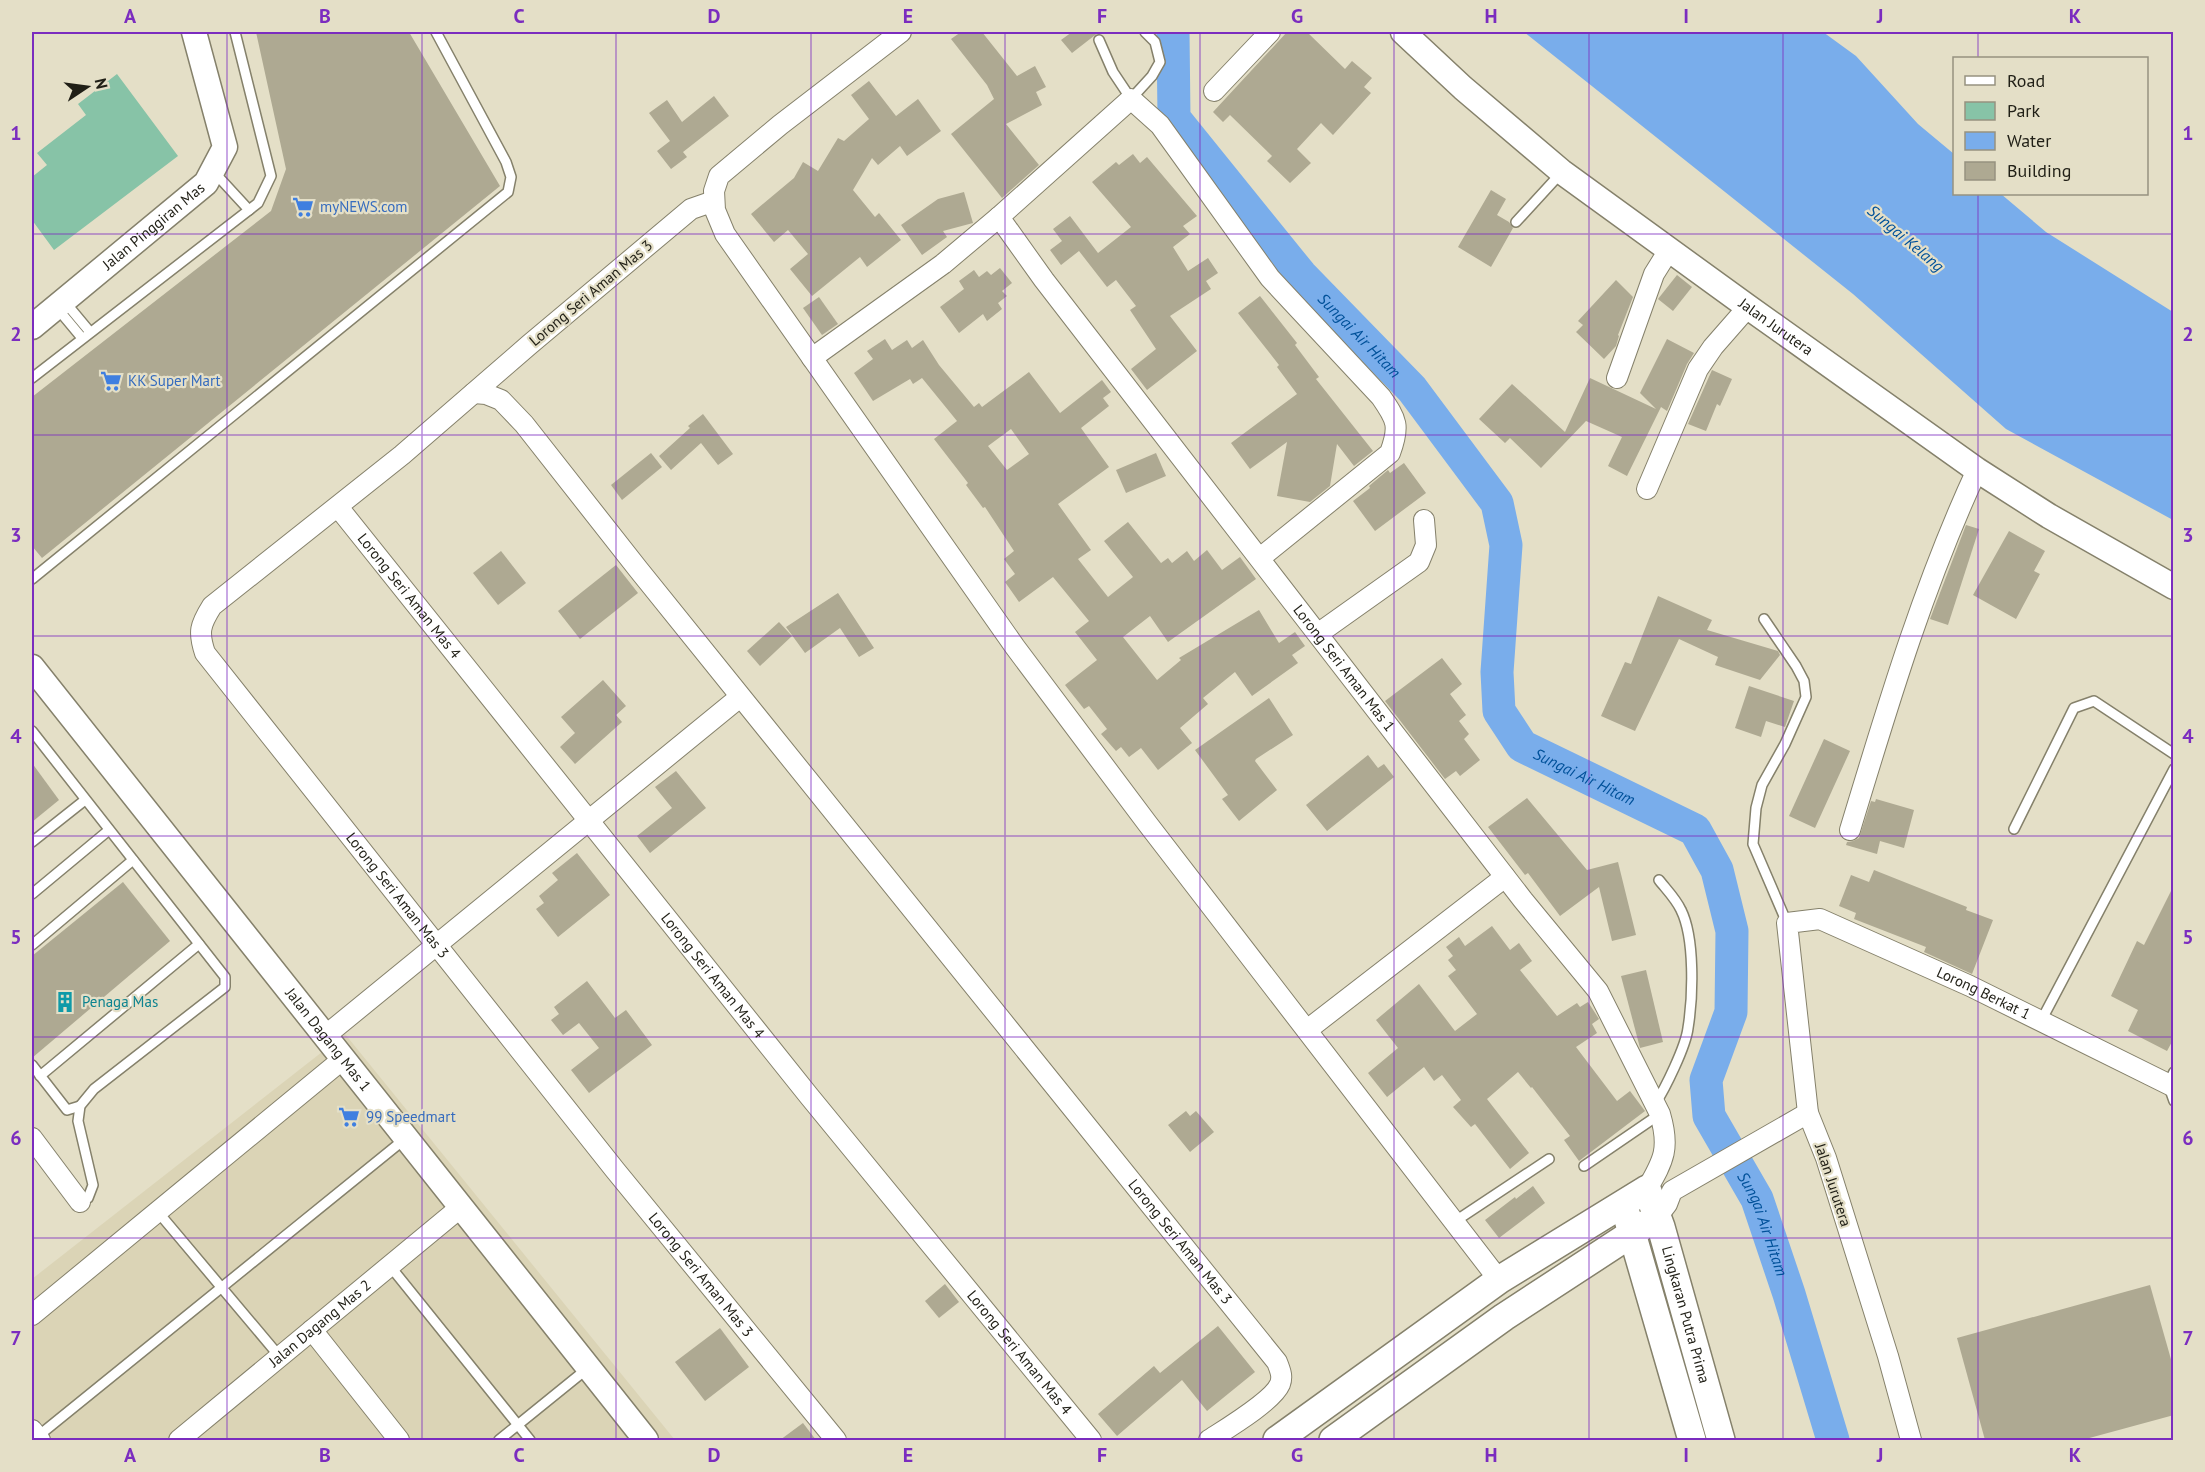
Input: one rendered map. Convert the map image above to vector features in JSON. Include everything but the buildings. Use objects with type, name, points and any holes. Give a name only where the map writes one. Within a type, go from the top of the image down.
[{"type":"main road","points":[[1277,1440],[1499,1280],[1623,1204],[1660,1190]]},
{"type":"main road","name":"Lingkaran Putra Prima","points":[[1660,1190],[1657,1217],[1721,1440]]},
{"type":"main road","name":"Lingkaran Putra Prima","points":[[1623,1204],[1692,1440]]},
{"type":"main road","points":[[1333,1440],[1504,1317],[1657,1217]]},
{"type":"street","name":"Jalan Pinggiran Mas","points":[[32,327],[206,183],[225,147],[194,32]]},
{"type":"street","points":[[901,32],[780,125],[719,176],[714,191],[714,201],[715,210],[725,234],[1015,647],[1147,823],[1499,1280]]},
{"type":"street","points":[[1214,91],[1270,32]]},
{"type":"street","name":"Jalan Jurutera","points":[[1403,32],[1463,88],[1562,172],[1748,307],[1977,470],[2049,516],[2174,587]]},
{"type":"street","points":[[812,358],[943,264],[999,218],[1131,99],[1160,125],[1270,278],[1381,397],[1393,415],[1397,434],[1389,453],[1260,558]]},
{"type":"street","name":"Lorong Seri Aman Mas 3","points":[[714,201],[691,209],[402,455],[212,606],[203,620],[200,636],[205,652],[615,1170],[836,1440]]},
{"type":"street","name":"Lorong Seri Aman Mas 1","points":[[999,218],[1044,280],[1505,876],[1598,990],[1660,1117]]},
{"type":"street","points":[[1617,378],[1654,274],[1669,250]]},
{"type":"street","points":[[1647,489],[1698,369],[1713,347],[1748,307]]},
{"type":"street","name":"Lorong Seri Aman Mas 3","points":[[474,393],[486,394],[501,400],[524,424],[740,697],[1277,1362],[1282,1375],[1281,1382],[1270,1397],[1209,1440]]},
{"type":"street","points":[[1850,830],[1900,663],[1955,516],[1977,470]]},
{"type":"street","name":"Lorong Seri Aman Mas 4","points":[[338,507],[824,1114],[1090,1440]]},
{"type":"street","points":[[1319,633],[1419,562],[1426,545],[1424,519]]},
{"type":"street","name":"Jalan Dagang Mas 1","points":[[32,667],[646,1440]]},
{"type":"street","points":[[324,1036],[740,697]]},
{"type":"street","points":[[1307,1029],[1505,876]]},
{"type":"street","name":"Lorong Berkat 1","points":[[1787,922],[1820,920],[1970,986],[2172,1086]]},
{"type":"street","name":"Jalan Jurutera","points":[[1787,922],[1808,1113],[1829,1169],[1888,1356],[1911,1440]]},
{"type":"street","points":[[32,1315],[343,1059]]},
{"type":"street","points":[[1660,1117],[1664,1160],[1660,1190],[1690,1180],[1808,1113]]},
{"type":"street","points":[[32,1138],[80,1202]]},
{"type":"street","name":"Jalan Dagang Mas 2","points":[[179,1440],[461,1207]]},
{"type":"street","points":[[312,1330],[399,1440]]},
{"type":"lane","points":[[32,378],[258,203],[271,176],[235,32]]},
{"type":"lane","points":[[32,579],[508,192],[511,177],[506,162],[436,32]]},
{"type":"lane","points":[[1099,40],[1113,72],[1131,99],[1152,76],[1160,62],[1155,42],[1145,32]]},
{"type":"lane","points":[[213,170],[249,210]]},
{"type":"lane","points":[[1516,222],[1562,172]]},
{"type":"lane","points":[[60,304],[86,335]]},
{"type":"lane","points":[[1764,619],[1796,666],[1804,681],[1806,697],[1785,744],[1762,785],[1756,808],[1753,844],[1787,922]]},
{"type":"lane","points":[[2014,829],[2074,708],[2094,701],[2174,754]]},
{"type":"lane","points":[[32,731],[225,977],[225,987],[94,1089],[80,1106],[78,1121],[93,1185],[88,1198],[80,1202]]},
{"type":"lane","points":[[2042,1021],[2174,769]]},
{"type":"lane","points":[[32,842],[85,800]]},
{"type":"lane","points":[[32,894],[109,830]]},
{"type":"lane","points":[[32,945],[133,860]]},
{"type":"lane","points":[[1584,1166],[1660,1117],[1664,1091],[1688,1030],[1691,966],[1689,932],[1681,909],[1659,880]]},
{"type":"lane","points":[[40,1076],[199,944]]},
{"type":"lane","points":[[32,1065],[67,1110],[80,1106]]},
{"type":"lane","points":[[36,1436],[406,1138]]},
{"type":"lane","points":[[1454,1222],[1549,1159]]},
{"type":"lane","points":[[158,1212],[280,1357]]},
{"type":"lane","points":[[390,1266],[530,1440]]},
{"type":"lane","points":[[499,1440],[588,1368]]},
{"type":"shaded area","points":[[345,1034],[675,1440],[32,1440],[32,1279]]},
{"type":"green space","points":[[117,74],[178,156],[54,250],[32,220],[32,177],[47,165],[37,153],[86,115],[78,104]]},
{"type":"water","name":"Sungai Kelang","points":[[1524,32],[1823,32],[1856,56],[1918,124],[1953,153],[1953,195],[2002,195],[2046,232],[2173,312],[2173,520],[2006,429],[1853,294]]},
{"type":"waterway","name":"Sungai Air Hitam","points":[[1173,32],[1174,118],[1301,275],[1412,389],[1497,503],[1506,545],[1497,672],[1499,711],[1522,746],[1695,830],[1717,870],[1732,931],[1731,1012],[1706,1080],[1709,1116],[1757,1199],[1789,1294],[1833,1440]]},
{"type":"place","name":"myNEWS.com","points":[[303,207]]},
{"type":"place","name":"KK Super Mart","points":[[111,381]]},
{"type":"place","name":"Penaga Mas","points":[[65,1002]]},
{"type":"place","name":"99 Speedmart","points":[[349,1117]]}]
